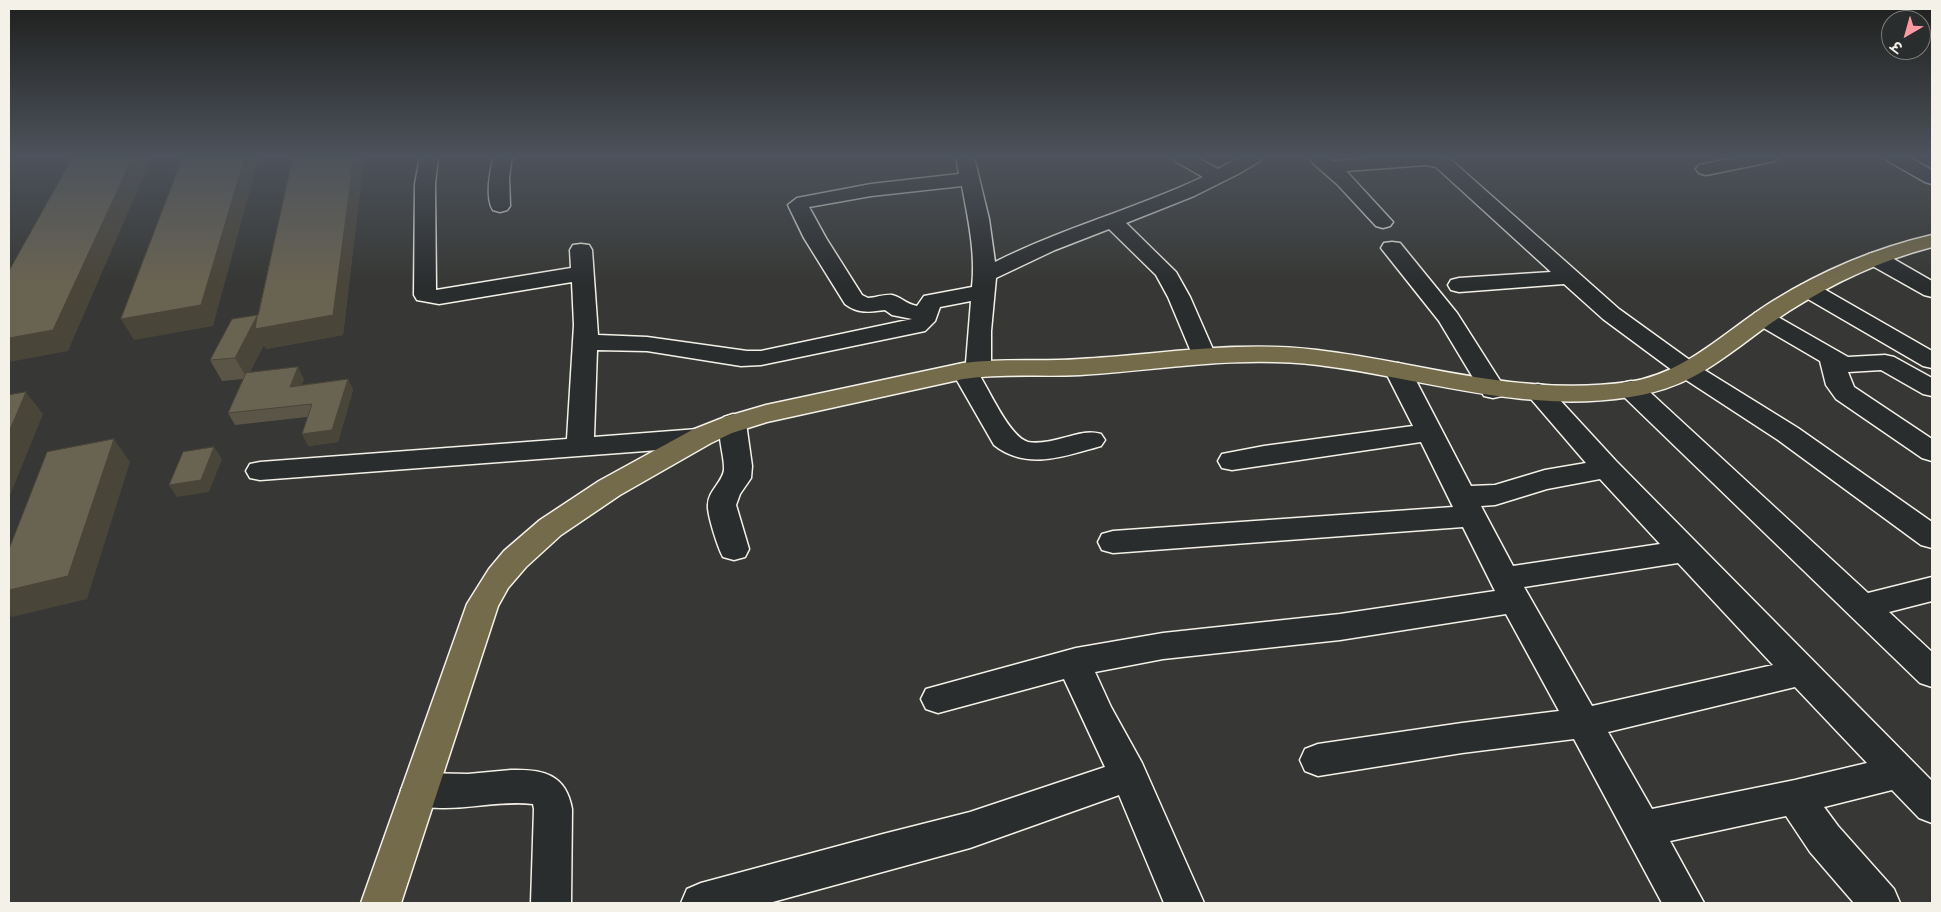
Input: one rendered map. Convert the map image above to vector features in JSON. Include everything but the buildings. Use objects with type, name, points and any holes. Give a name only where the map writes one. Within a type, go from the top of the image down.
[{"type":"main road","points":[[381,903],[484,604],[499,578],[526,549],[568,515],[698,438],[733,424],[774,412],[861,395],[971,370],[1082,367],[1203,354],[1254,353],[1296,355],[1398,371],[1493,390],[1602,392],[1631,389],[1661,383],[1689,371],[1720,352],[1763,318],[1809,290],[1877,259],[1916,244],[1932,241]]},
{"type":"street","points":[[425,200],[425,296],[439,297],[582,262],[586,343],[580,448]]},
{"type":"street","points":[[500,200],[500,206]]},
{"type":"street","points":[[818,200],[798,205],[815,238],[853,299],[858,304],[864,306],[890,302],[900,310],[926,314]]},
{"type":"street","points":[[975,200],[979,219],[985,284],[971,370],[979,394],[1004,439],[1011,446],[1024,451],[1043,451],[1091,440]]},
{"type":"street","points":[[586,343],[621,341],[750,360],[917,326],[924,322],[928,305],[934,300],[985,284],[1067,237],[1168,200]]},
{"type":"street","points":[[1361,200],[1383,222]]},
{"type":"street","points":[[1483,200],[1611,314],[1689,371],[1788,434],[1932,537]]},
{"type":"street","points":[[1112,221],[1165,272],[1179,297],[1203,354]]},
{"type":"street","points":[[1392,248],[1449,318],[1493,390]]},
{"type":"street","points":[[1877,259],[1932,290]]},
{"type":"street","points":[[1459,285],[1568,277]]},
{"type":"street","points":[[1809,290],[1932,361]]},
{"type":"street","points":[[1763,318],[1832,358],[1848,365],[1885,362],[1932,388]]},
{"type":"street","points":[[1832,358],[1839,385],[1845,393],[1932,452]]},
{"type":"street","points":[[1398,371],[1509,590],[1684,903]]},
{"type":"street","points":[[1631,389],[1932,673]]},
{"type":"street","points":[[1538,392],[1606,468],[1932,806]]},
{"type":"street","points":[[733,424],[738,466],[737,478],[726,492],[722,505],[734,549]]},
{"type":"street","points":[[1232,461],[1429,432]]},
{"type":"street","points":[[260,471],[698,438]]},
{"type":"street","points":[[1113,542],[1467,506],[1495,495],[1545,480],[1606,468]]},
{"type":"street","points":[[938,699],[1076,662],[1164,646],[1340,627],[1685,551]]},
{"type":"street","points":[[1862,607],[1932,590]]},
{"type":"street","points":[[1076,662],[1076,669],[1128,775],[1184,903]]},
{"type":"street","points":[[1318,760],[1462,738],[1583,723],[1801,672]]},
{"type":"street","points":[[1642,829],[1795,797],[1898,772]]},
{"type":"street","points":[[701,903],[883,852],[970,830],[1128,775]]},
{"type":"street","points":[[420,790],[475,790],[520,787],[535,788],[544,791],[550,796],[553,809],[551,903]]},
{"type":"street","points":[[1795,797],[1824,839],[1880,903]]}]
